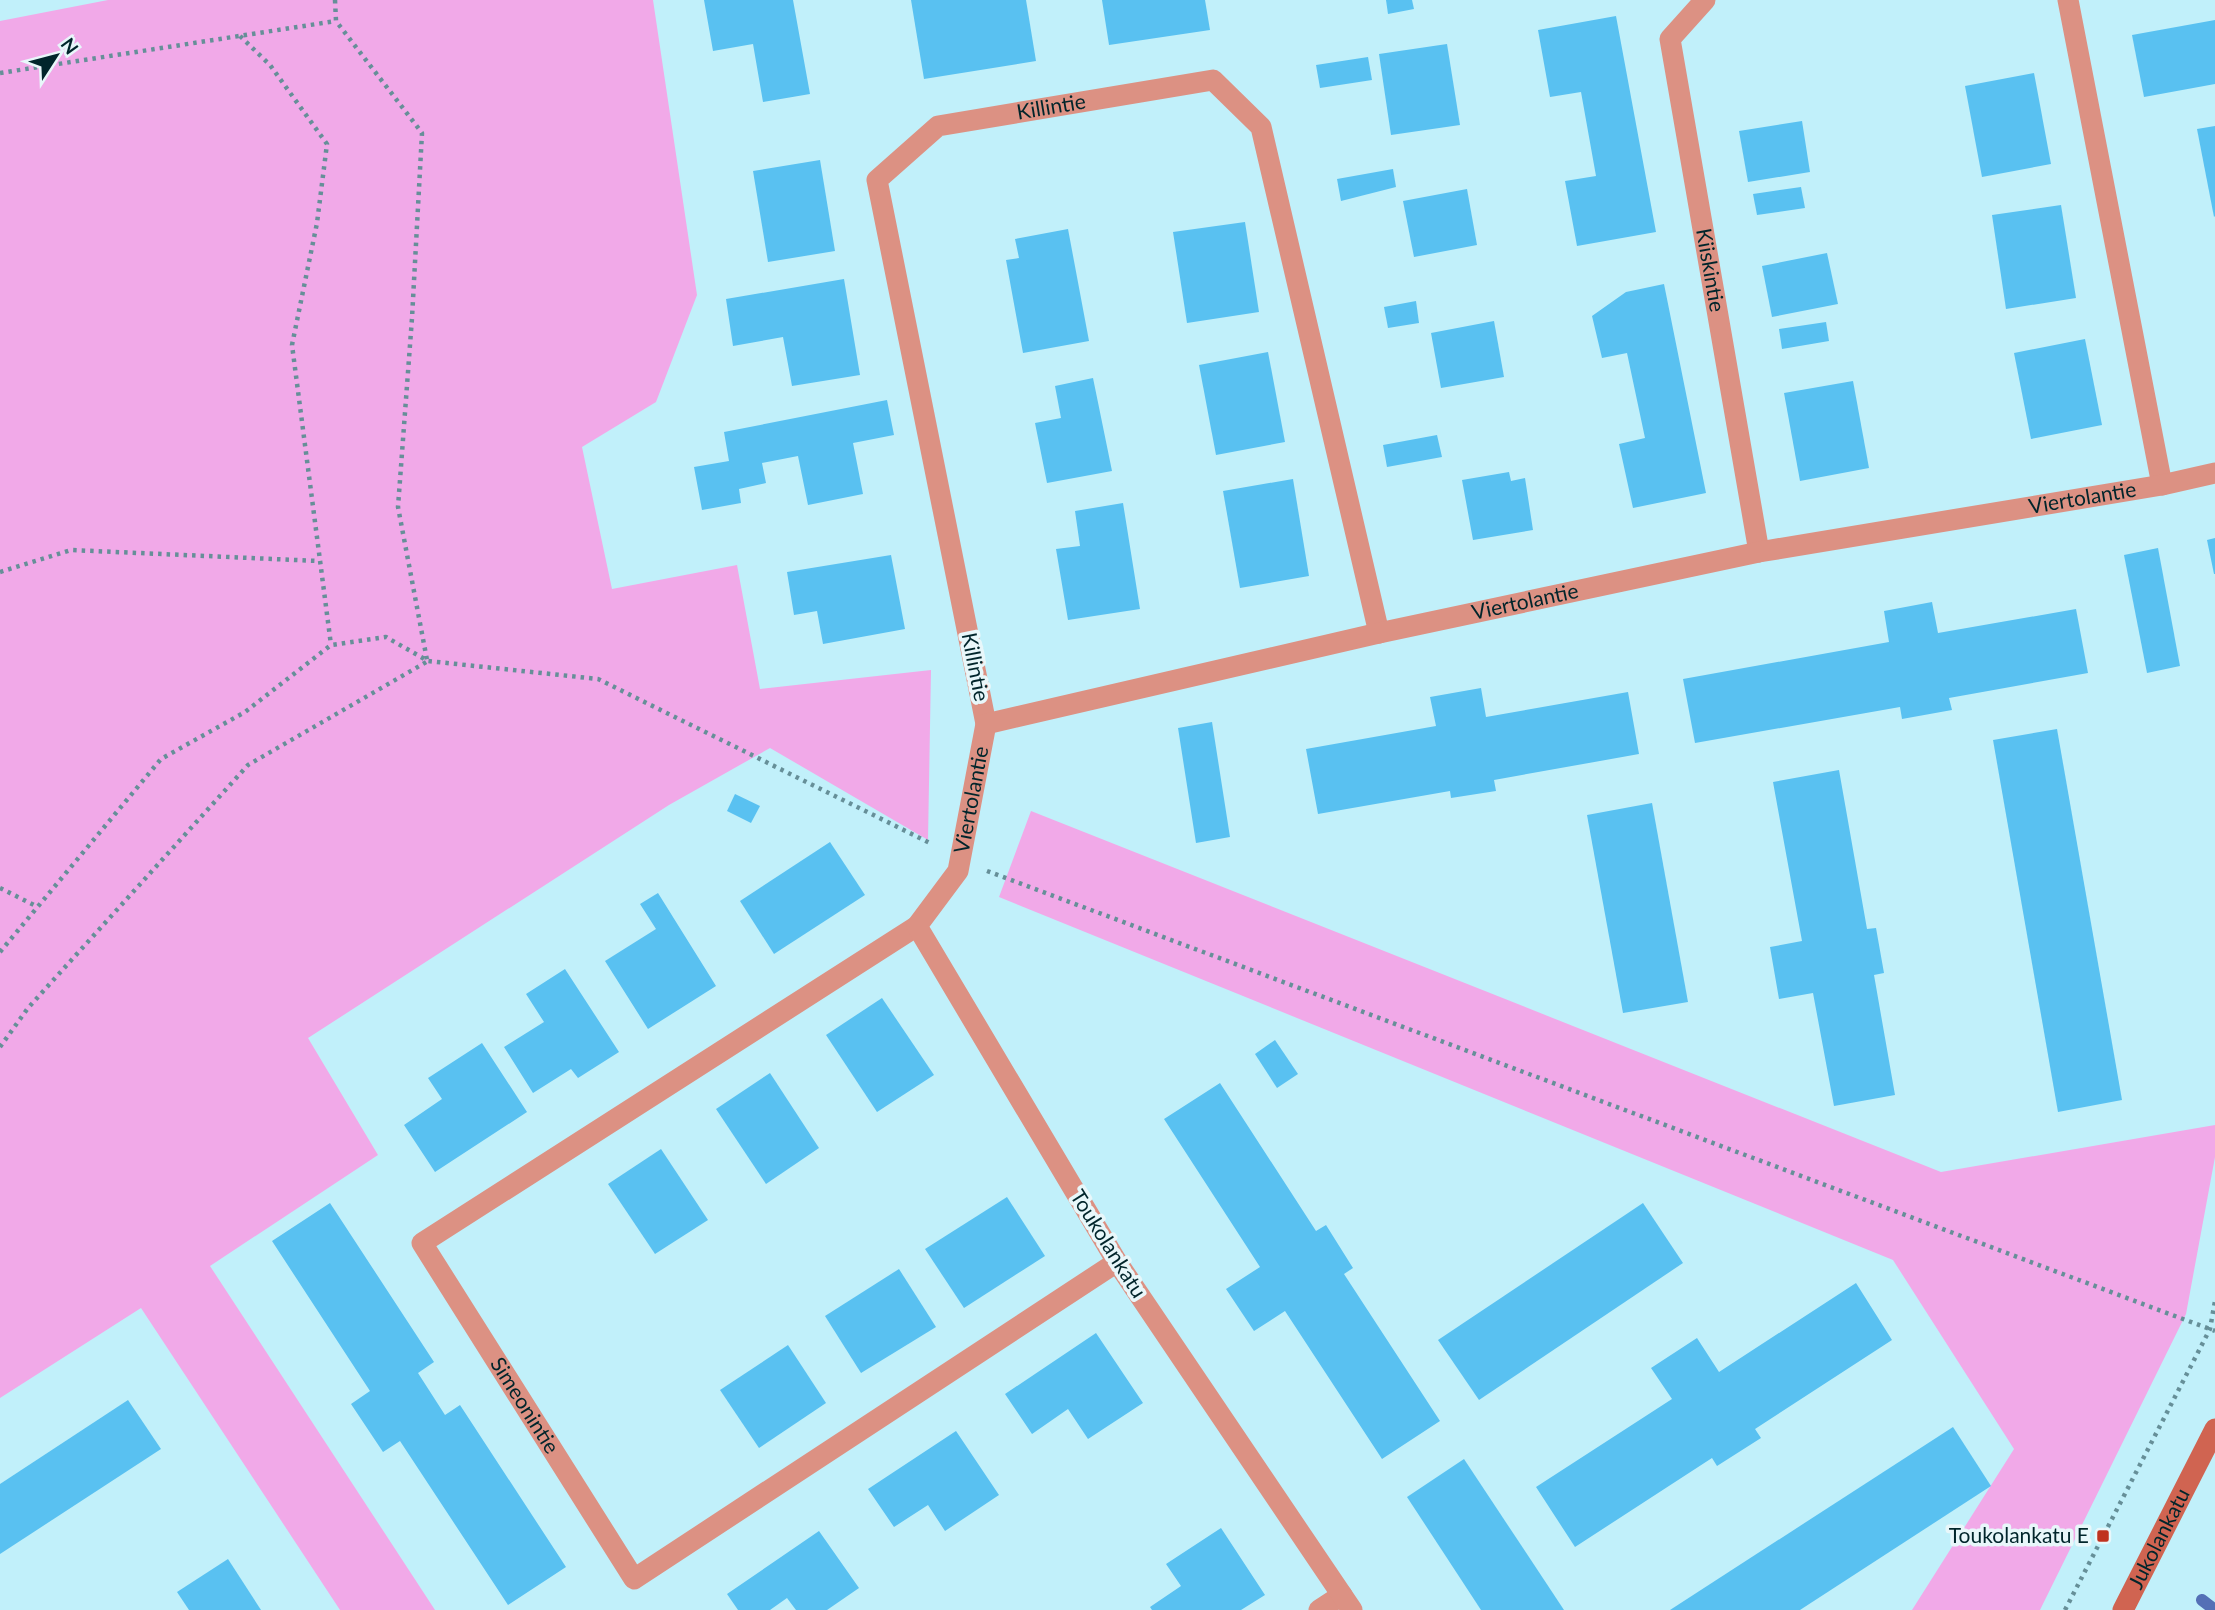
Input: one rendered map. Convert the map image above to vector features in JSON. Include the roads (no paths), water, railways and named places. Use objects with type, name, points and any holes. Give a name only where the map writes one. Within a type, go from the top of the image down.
[{"type":"main road","name":"Jukolankatu","points":[[2123,1610],[2215,1429]]},
{"type":"street","name":"Kiiskintie","points":[[1704,0],[1670,39],[1759,552]]},
{"type":"street","points":[[2068,0],[2162,485]]},
{"type":"street","name":"Killintie","points":[[986,724],[877,180],[938,126],[1213,80],[1261,127],[1379,633]]},
{"type":"street","name":"Viertolantie","points":[[917,926],[959,864],[986,724],[1379,633],[1759,552],[2162,485],[2215,473]]},
{"type":"street","name":"Simeonintie","points":[[917,926],[422,1243],[634,1579],[1117,1262]]},
{"type":"street","name":"Toukolankatu","points":[[917,926],[1117,1262],[1347,1602]]},
{"type":"street","points":[[1319,1610],[1347,1602]]},
{"type":"waterway","points":[[2202,1600],[2215,1610]]},
{"type":"place","name":"Toukolankatu E","points":[[2103,1536]]}]
